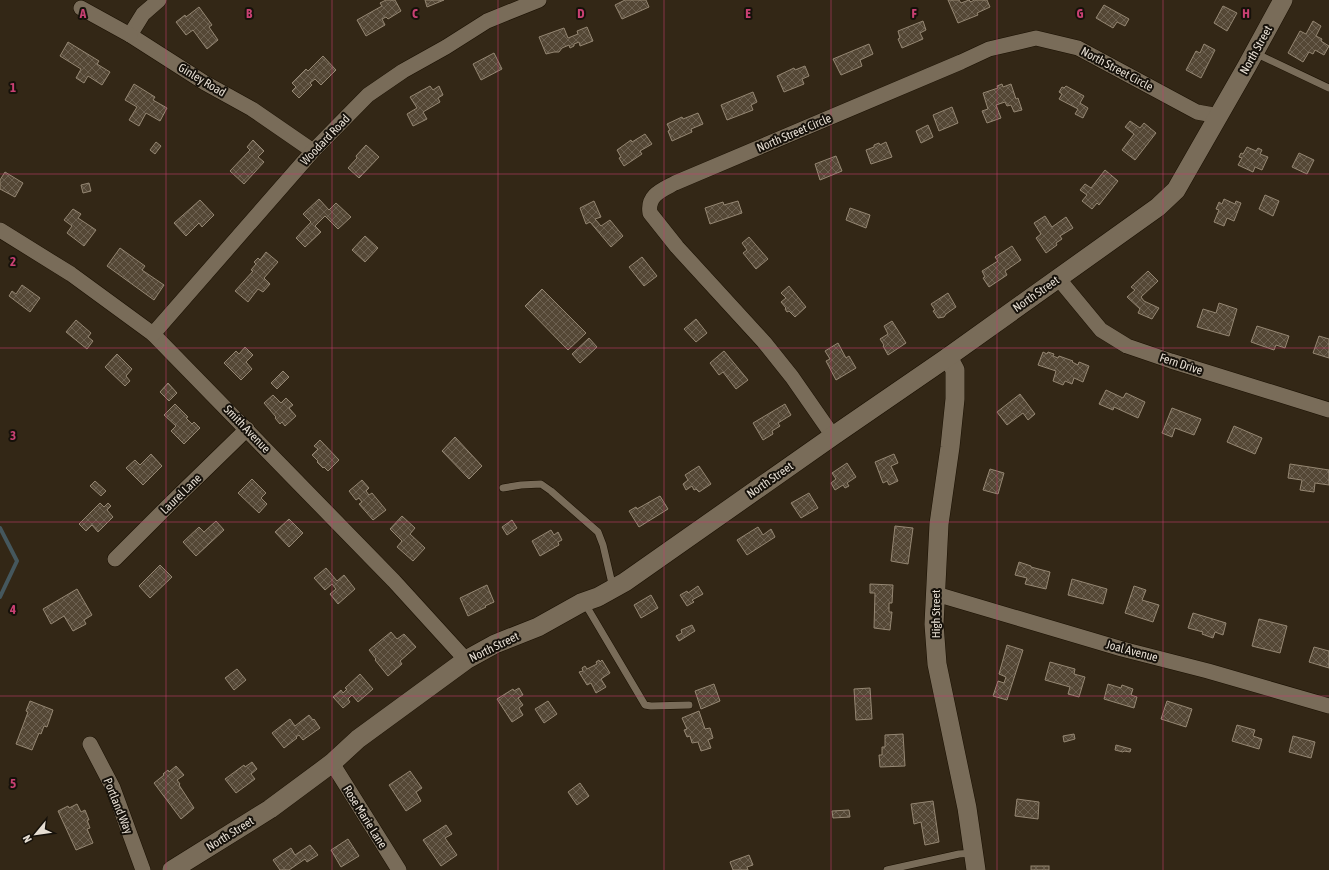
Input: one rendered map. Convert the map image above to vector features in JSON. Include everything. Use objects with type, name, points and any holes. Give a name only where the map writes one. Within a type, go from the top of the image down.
[{"type":"street","points":[[130,35],[143,14],[159,0]]},
{"type":"street","name":"Woodard Road","points":[[153,334],[313,151],[368,95],[403,71],[446,47],[487,21],[539,0]]},
{"type":"street","name":"North Street","points":[[172,870],[270,809],[332,764],[358,739],[466,660],[495,644],[538,627],[625,582],[948,357],[1151,211],[1176,190],[1283,0]]},
{"type":"street","name":"Ginley Road","points":[[81,8],[130,35],[205,83],[252,109],[313,151]]},
{"type":"street","name":"North Street Circle","points":[[833,436],[792,376],[677,247],[650,213],[649,207],[654,195],[675,183],[989,49],[1036,38],[1078,48],[1197,112],[1219,116]]},
{"type":"street","name":"Smith Avenue","points":[[0,230],[71,274],[153,334],[248,429],[394,581],[466,660]]},
{"type":"street","name":"Fern Drive","points":[[1058,278],[1101,330],[1127,346],[1329,410]]},
{"type":"street","name":"High Street","points":[[948,357],[955,370],[955,399],[939,524],[934,624],[937,664],[968,808],[975,862]]},
{"type":"street","name":"Laurel Lane","points":[[115,559],[248,429]]},
{"type":"street","name":"Joal Avenue","points":[[936,594],[1122,649],[1208,671],[1329,706]]},
{"type":"street","name":"Portland Way","points":[[90,744],[112,788],[142,870]]},
{"type":"street","name":"Rose Marie Lane","points":[[332,764],[399,870]]},
{"type":"lane","points":[[1254,53],[1329,88]]},
{"type":"lane","points":[[503,488],[541,484],[598,532],[603,545],[613,588]]},
{"type":"lane","points":[[584,602],[645,705],[689,705]]},
{"type":"lane","points":[[887,870],[959,854],[975,862]]},
{"type":"building","points":[[386,0],[395,0],[401,11],[388,19],[386,17],[382,19],[385,25],[366,36],[357,20],[382,6],[380,3]]},
{"type":"building","points":[[425,0],[444,0],[427,7]]},
{"type":"building","points":[[625,0],[646,0],[649,7],[622,19],[615,5]]},
{"type":"building","points":[[948,0],[959,0],[961,3],[969,0],[971,2],[974,0],[987,0],[990,7],[977,13],[978,15],[958,23]]},
{"type":"building","points":[[1104,5],[1129,19],[1125,26],[1117,22],[1113,28],[1096,18]]},
{"type":"building","points":[[1223,6],[1237,13],[1227,31],[1214,23]]},
{"type":"building","points":[[199,7],[212,25],[209,27],[218,40],[207,49],[193,30],[186,35],[176,22],[185,15],[186,17]]},
{"type":"building","points":[[923,21],[926,30],[920,33],[923,39],[902,48],[898,39],[900,38],[898,31]]},
{"type":"building","points":[[1313,21],[1321,26],[1316,36],[1322,39],[1321,41],[1329,46],[1324,55],[1315,50],[1313,54],[1309,52],[1303,62],[1288,53],[1300,31],[1306,34]]},
{"type":"building","points":[[587,27],[593,41],[580,46],[579,42],[570,48],[569,45],[562,48],[559,52],[546,54],[539,37],[564,28],[568,38],[578,34],[577,31]]},
{"type":"building","points":[[68,42],[99,61],[97,64],[110,72],[102,85],[88,76],[84,83],[76,78],[81,69],[60,56]]},
{"type":"building","points":[[869,44],[873,54],[860,60],[862,66],[841,75],[833,59]]},
{"type":"building","points":[[1204,44],[1215,50],[1201,78],[1186,70],[1196,51],[1200,53]]},
{"type":"building","points":[[494,53],[502,69],[481,80],[473,64]]},
{"type":"building","points":[[323,56],[336,70],[321,85],[315,79],[310,83],[312,85],[299,98],[292,91],[296,87],[292,83],[306,69],[308,71]]},
{"type":"building","points":[[805,66],[809,76],[802,79],[804,84],[784,92],[777,76],[794,68],[795,70]]},
{"type":"building","points":[[134,84],[155,97],[153,100],[167,108],[160,121],[146,113],[139,126],[129,120],[137,107],[125,100]]},
{"type":"building","points":[[1002,84],[1003,87],[1011,84],[1016,99],[1018,98],[1022,110],[1014,112],[1011,105],[1007,106],[1005,102],[996,105],[1001,118],[987,123],[982,111],[988,109],[983,93],[998,88],[997,86]]},
{"type":"building","points":[[430,86],[433,90],[439,86],[443,95],[438,98],[440,102],[423,112],[427,119],[413,126],[407,114],[417,108],[410,97]]},
{"type":"building","points":[[1066,86],[1084,96],[1080,103],[1088,108],[1083,118],[1075,114],[1078,109],[1059,99],[1062,94],[1059,92],[1062,87],[1064,88]]},
{"type":"building","points":[[753,92],[757,102],[751,105],[753,110],[727,120],[721,105]]},
{"type":"building","points":[[952,107],[958,123],[939,131],[933,115]]},
{"type":"building","points":[[698,113],[703,124],[691,129],[692,132],[672,141],[667,124],[682,117],[683,119]]},
{"type":"building","points":[[1130,121],[1140,128],[1144,123],[1156,133],[1135,160],[1122,150],[1134,134],[1125,127]]},
{"type":"building","points":[[928,125],[933,137],[921,143],[916,131]]},
{"type":"building","points":[[645,134],[652,144],[640,151],[642,154],[624,166],[619,158],[621,157],[617,150],[631,140],[632,142]]},
{"type":"building","points":[[253,140],[264,151],[258,157],[264,162],[244,184],[230,171],[250,150],[247,147]]},
{"type":"building","points":[[156,142],[161,146],[155,154],[150,150]]},
{"type":"building","points":[[886,142],[892,157],[871,164],[866,150],[879,143],[880,145]]},
{"type":"building","points":[[366,145],[379,157],[359,178],[348,168]]},
{"type":"building","points":[[1247,147],[1256,151],[1258,148],[1262,150],[1260,154],[1268,157],[1262,170],[1255,167],[1253,172],[1238,165],[1242,158],[1239,157],[1241,153],[1243,154]]},
{"type":"building","points":[[1299,153],[1314,160],[1307,174],[1292,167]]},
{"type":"building","points":[[836,156],[842,171],[820,180],[815,164]]},
{"type":"building","points":[[1105,170],[1118,181],[1099,205],[1097,203],[1092,209],[1082,201],[1087,195],[1080,190],[1085,184],[1091,188]]},
{"type":"building","points":[[5,172],[23,183],[15,197],[0,189],[0,180]]},
{"type":"building","points":[[89,183],[91,191],[83,193],[81,185]]},
{"type":"building","points":[[1265,195],[1279,201],[1273,216],[1259,209]]},
{"type":"building","points":[[319,199],[329,210],[336,203],[351,217],[338,229],[325,216],[315,226],[321,232],[305,247],[296,238],[311,222],[303,214]]},
{"type":"building","points":[[1224,199],[1235,204],[1236,201],[1241,203],[1234,221],[1227,218],[1224,226],[1214,222],[1219,210],[1216,209],[1219,202],[1222,204]]},
{"type":"building","points":[[200,200],[214,215],[202,227],[199,223],[186,236],[174,223]]},
{"type":"building","points":[[594,201],[601,217],[595,219],[601,226],[610,220],[623,236],[611,247],[590,222],[586,224],[580,208]]},
{"type":"building","points":[[738,201],[742,213],[710,224],[705,208],[723,202],[724,205]]},
{"type":"building","points":[[850,208],[870,215],[866,228],[846,220]]},
{"type":"building","points":[[73,209],[81,214],[78,218],[96,230],[84,246],[67,233],[72,226],[64,220]]},
{"type":"building","points":[[1045,216],[1052,227],[1066,217],[1073,228],[1060,236],[1062,239],[1056,243],[1057,245],[1046,253],[1036,238],[1041,234],[1034,223]]},
{"type":"building","points":[[365,236],[378,248],[365,262],[352,250]]},
{"type":"building","points":[[749,237],[768,259],[756,269],[743,253],[747,250],[742,243]]},
{"type":"building","points":[[1012,246],[1021,260],[1005,271],[1007,275],[989,287],[983,278],[985,277],[982,271],[998,261],[995,257]]},
{"type":"building","points":[[120,248],[145,266],[142,270],[164,285],[154,300],[107,266]]},
{"type":"building","points":[[266,252],[278,262],[264,278],[270,284],[263,292],[258,289],[248,302],[235,291],[253,271],[251,270],[256,264],[254,262],[258,258],[260,260]]},
{"type":"building","points":[[642,257],[657,276],[644,286],[629,267]]},
{"type":"building","points":[[1148,271],[1158,281],[1141,297],[1144,301],[1159,308],[1152,319],[1138,313],[1140,309],[1127,297],[1135,290],[1131,287]]},
{"type":"building","points":[[22,285],[40,298],[30,312],[9,296],[12,291],[16,294]]},
{"type":"building","points":[[789,286],[806,307],[795,317],[789,311],[787,312],[785,309],[786,308],[781,302],[786,298],[781,293]]},
{"type":"building","points":[[542,289],[586,333],[568,350],[525,306]]},
{"type":"building","points":[[948,293],[956,307],[944,317],[938,318],[933,311],[935,310],[931,304]]},
{"type":"building","points":[[1219,303],[1237,309],[1229,336],[1197,327],[1203,309],[1216,313]]},
{"type":"building","points":[[696,319],[707,333],[696,342],[684,329]]},
{"type":"building","points":[[76,320],[91,333],[88,337],[93,341],[87,349],[66,332]]},
{"type":"building","points":[[892,321],[906,343],[888,355],[880,339],[888,334],[884,326]]},
{"type":"building","points":[[1257,326],[1289,336],[1285,348],[1276,345],[1274,350],[1251,342]]},
{"type":"building","points":[[1319,336],[1329,339],[1329,358],[1313,353]]},
{"type":"building","points":[[589,338],[597,347],[580,363],[572,354]]},
{"type":"building","points":[[838,343],[846,358],[849,356],[856,368],[836,380],[826,361],[830,359],[825,351]]},
{"type":"building","points":[[245,347],[253,355],[246,362],[252,369],[241,380],[224,363],[236,351],[239,354]]},
{"type":"building","points":[[724,351],[748,380],[736,389],[723,372],[719,375],[710,363]]},
{"type":"building","points":[[1043,352],[1047,354],[1048,352],[1054,354],[1053,356],[1058,358],[1059,356],[1073,361],[1072,362],[1078,365],[1079,362],[1089,366],[1083,382],[1074,378],[1072,384],[1065,381],[1063,385],[1053,381],[1056,371],[1038,365]]},
{"type":"building","points":[[117,354],[132,369],[126,376],[130,381],[125,386],[105,367]]},
{"type":"building","points":[[283,371],[289,377],[277,389],[271,383]]},
{"type":"building","points":[[168,383],[177,393],[169,401],[160,392]]},
{"type":"building","points":[[1106,390],[1123,398],[1126,393],[1145,402],[1138,418],[1114,407],[1113,410],[1099,404]]},
{"type":"building","points":[[1020,394],[1035,414],[1028,420],[1023,413],[1007,425],[997,412]]},
{"type":"building","points":[[273,395],[281,403],[286,398],[293,405],[289,408],[296,416],[285,426],[282,422],[280,424],[264,403]]},
{"type":"building","points":[[175,404],[188,417],[186,418],[192,424],[194,422],[200,428],[184,444],[171,431],[176,426],[164,415]]},
{"type":"building","points":[[785,404],[791,415],[778,423],[780,426],[772,431],[773,434],[763,440],[753,423]]},
{"type":"building","points":[[1172,408],[1201,419],[1194,435],[1175,428],[1172,437],[1162,433]]},
{"type":"building","points":[[1234,426],[1262,438],[1255,454],[1227,442]]},
{"type":"building","points":[[455,437],[482,466],[469,479],[442,451]]},
{"type":"building","points":[[320,440],[339,460],[328,471],[317,462],[318,461],[312,455],[318,449],[314,446]]},
{"type":"building","points":[[151,454],[162,466],[143,485],[126,468],[135,460],[140,465]]},
{"type":"building","points":[[894,454],[898,463],[891,466],[898,481],[889,485],[887,481],[883,483],[875,462]]},
{"type":"building","points":[[847,463],[856,477],[847,483],[849,486],[845,488],[843,485],[835,490],[831,483],[836,479],[832,473]]},
{"type":"building","points":[[1290,464],[1329,470],[1329,485],[1315,483],[1314,492],[1300,490],[1302,480],[1288,478]]},
{"type":"building","points":[[699,466],[711,484],[699,492],[696,489],[694,490],[692,486],[686,490],[683,484],[688,480],[685,475]]},
{"type":"building","points":[[990,469],[1004,473],[998,494],[983,490]]},
{"type":"building","points":[[252,479],[266,493],[261,498],[267,504],[259,513],[238,493]]},
{"type":"building","points":[[362,480],[369,488],[366,491],[369,495],[372,493],[386,510],[373,520],[359,504],[362,502],[359,498],[356,500],[349,491]]},
{"type":"building","points":[[95,481],[106,491],[101,496],[90,486]]},
{"type":"building","points":[[809,493],[818,508],[801,518],[791,503]]},
{"type":"building","points":[[660,496],[668,509],[639,527],[629,511],[636,507],[637,509]]},
{"type":"building","points":[[100,503],[104,507],[108,503],[111,506],[107,510],[113,517],[98,532],[92,525],[86,531],[79,524]]},
{"type":"building","points":[[402,516],[415,528],[410,534],[425,548],[413,561],[397,547],[402,541],[390,529]]},
{"type":"building","points":[[289,519],[303,533],[289,547],[275,532]]},
{"type":"building","points":[[512,520],[517,528],[507,535],[502,527]]},
{"type":"building","points":[[216,521],[224,530],[196,556],[183,542],[199,527],[204,532]]},
{"type":"building","points":[[895,526],[913,528],[908,564],[891,561]]},
{"type":"building","points":[[758,527],[763,535],[771,529],[775,537],[747,555],[737,540]]},
{"type":"building","points":[[551,530],[554,535],[558,532],[562,540],[558,542],[559,545],[540,556],[532,541]]},
{"type":"building","points":[[1019,562],[1050,572],[1046,589],[1025,584],[1027,578],[1015,575]]},
{"type":"building","points":[[160,565],[172,577],[150,598],[139,586]]},
{"type":"building","points":[[326,568],[337,581],[344,575],[355,589],[338,604],[330,594],[336,589],[332,584],[325,590],[314,578]]},
{"type":"building","points":[[1072,579],[1107,589],[1103,604],[1068,595]]},
{"type":"building","points":[[870,584],[893,585],[892,603],[889,603],[889,612],[892,612],[890,630],[874,628],[875,593],[870,593]]},
{"type":"building","points":[[487,585],[494,602],[468,616],[460,598]]},
{"type":"building","points":[[698,586],[703,594],[692,600],[694,602],[687,606],[680,595],[687,591],[688,593]]},
{"type":"building","points":[[1134,586],[1146,590],[1142,600],[1159,605],[1153,622],[1125,613]]},
{"type":"building","points":[[77,589],[92,615],[84,620],[86,624],[73,631],[64,616],[51,624],[43,609]]},
{"type":"building","points":[[651,595],[658,608],[641,618],[634,605]]},
{"type":"building","points":[[1193,613],[1226,623],[1223,635],[1215,632],[1213,638],[1202,634],[1203,632],[1188,628]]},
{"type":"building","points":[[1259,619],[1287,626],[1280,653],[1252,646]]},
{"type":"building","points":[[692,625],[695,631],[679,641],[676,636],[682,633],[681,630]]},
{"type":"building","points":[[391,632],[397,639],[404,634],[416,647],[400,661],[402,664],[388,676],[369,650]]},
{"type":"building","points":[[1007,645],[1023,650],[1007,700],[993,696],[998,681],[1004,683],[1006,677],[999,674]]},
{"type":"building","points":[[1314,647],[1329,651],[1329,668],[1309,662]]},
{"type":"building","points":[[599,660],[600,662],[602,660],[610,673],[601,679],[606,687],[596,693],[591,683],[587,685],[579,672],[583,671],[582,668],[585,666],[587,669],[597,664],[596,662]]},
{"type":"building","points":[[1050,662],[1075,669],[1074,674],[1085,677],[1079,697],[1068,694],[1070,687],[1045,680]]},
{"type":"building","points":[[237,669],[246,680],[234,690],[225,678]]},
{"type":"building","points":[[360,674],[373,689],[358,702],[352,695],[348,699],[350,702],[343,708],[333,697],[341,690],[343,693],[347,689],[345,688]]},
{"type":"building","points":[[714,684],[720,701],[701,709],[695,691]]},
{"type":"building","points":[[1108,684],[1121,688],[1122,685],[1133,689],[1131,695],[1137,697],[1134,708],[1104,699]]},
{"type":"building","points":[[519,688],[523,695],[518,698],[523,705],[519,708],[523,715],[512,722],[497,699],[513,689],[514,691]]},
{"type":"building","points":[[870,688],[872,719],[856,720],[854,689]]},
{"type":"building","points":[[30,701],[53,710],[47,727],[44,726],[41,734],[39,733],[32,750],[16,744],[28,712],[26,711]]},
{"type":"building","points":[[548,701],[557,714],[544,723],[535,709]]},
{"type":"building","points":[[1167,701],[1192,709],[1186,727],[1161,719]]},
{"type":"building","points":[[699,711],[705,729],[710,728],[713,738],[708,740],[711,748],[701,751],[698,742],[692,743],[690,736],[687,737],[684,730],[687,729],[682,718]]},
{"type":"building","points":[[309,715],[313,720],[314,719],[320,728],[303,740],[299,735],[284,748],[272,733],[290,719],[295,726]]},
{"type":"building","points":[[1237,725],[1255,730],[1253,736],[1262,739],[1259,749],[1232,741]]},
{"type":"building","points":[[903,734],[905,766],[880,767],[879,755],[882,755],[882,747],[885,747],[885,735]]},
{"type":"building","points":[[1074,734],[1075,739],[1064,742],[1063,736]]},
{"type":"building","points":[[1293,736],[1315,742],[1311,758],[1289,752]]},
{"type":"building","points":[[1116,745],[1131,749],[1130,752],[1115,750]]},
{"type":"building","points":[[252,762],[257,769],[251,774],[255,779],[236,793],[225,779],[244,765],[245,767]]},
{"type":"building","points":[[176,766],[184,775],[177,780],[180,784],[179,785],[194,808],[181,819],[154,783],[168,770],[169,772]]},
{"type":"building","points":[[410,771],[422,788],[416,792],[421,801],[406,811],[389,785]]},
{"type":"building","points":[[580,783],[589,796],[577,805],[568,792]]},
{"type":"building","points":[[1017,799],[1039,802],[1038,819],[1015,816]]},
{"type":"building","points":[[933,801],[939,842],[925,845],[921,822],[914,824],[911,804]]},
{"type":"building","points":[[77,804],[81,812],[85,810],[90,828],[87,829],[93,843],[76,850],[58,811],[68,806],[69,808]]},
{"type":"building","points":[[849,810],[850,817],[833,818],[832,811]]},
{"type":"building","points":[[446,825],[452,834],[445,838],[457,855],[441,866],[423,840]]},
{"type":"building","points":[[348,839],[359,856],[341,867],[331,850]]},
{"type":"building","points":[[310,845],[318,855],[307,862],[305,859],[289,870],[280,870],[273,860],[291,848],[295,855]]},
{"type":"building","points":[[749,855],[753,865],[747,867],[748,870],[733,870],[730,862]]},
{"type":"building","points":[[1031,866],[1049,866],[1049,870],[1031,870]]},
{"type":"waterway","points":[[0,528],[17,561],[0,597]]}]
